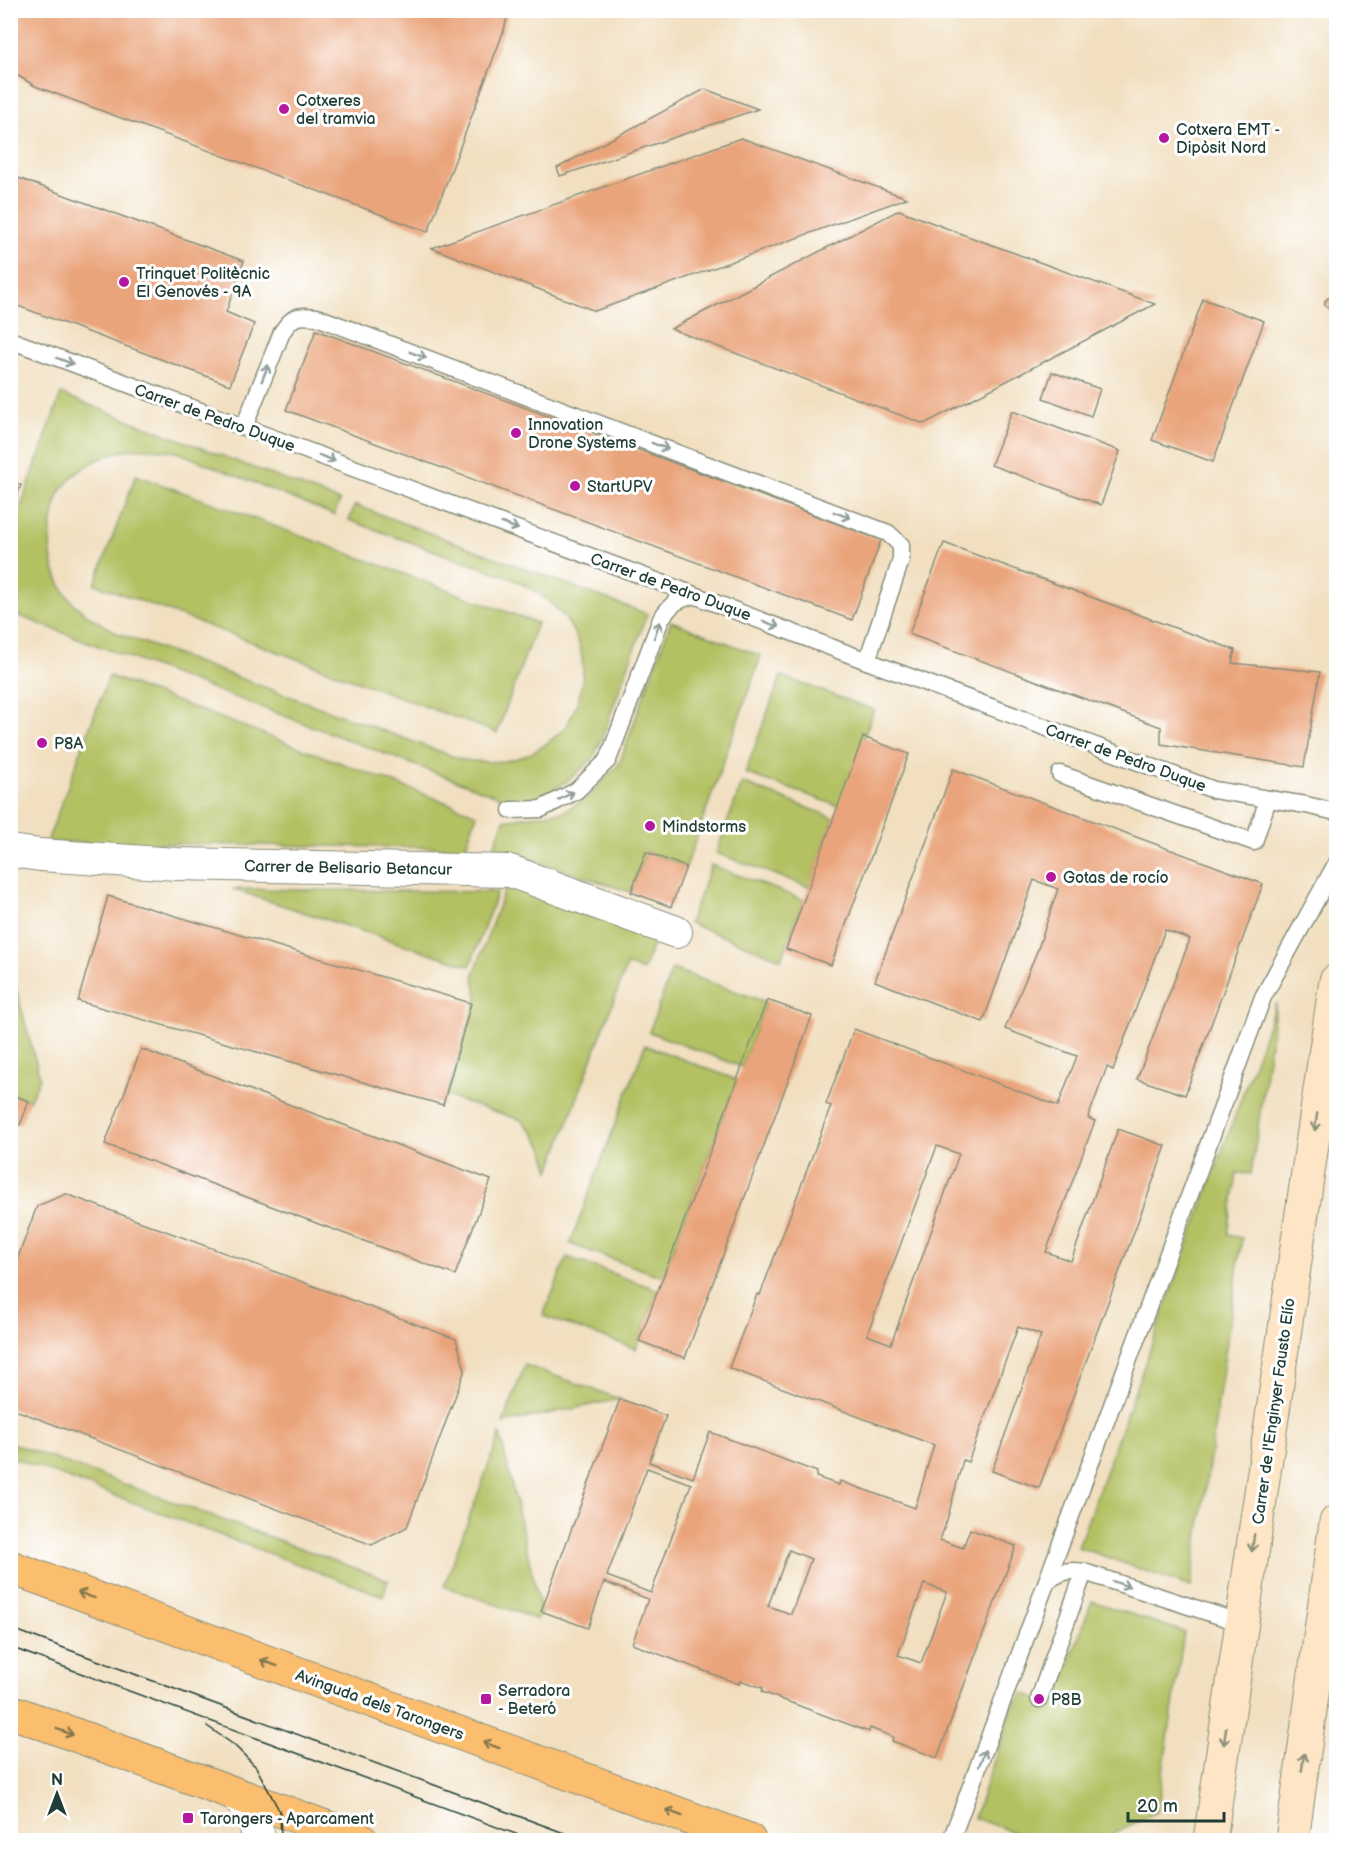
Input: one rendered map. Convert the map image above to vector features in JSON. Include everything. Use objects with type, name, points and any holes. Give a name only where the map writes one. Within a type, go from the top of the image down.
[{"type":"main road","name":"Carrer de l'Enginyer Fausto Elío","points":[[1210,1840],[1336,981]]},
{"type":"main road","points":[[1292,1840],[1336,1522]]},
{"type":"main road","name":"Avinguda dels Tarongers","points":[[10,1567],[749,1840]]},
{"type":"main road","points":[[10,1711],[361,1840]]},
{"type":"street","name":"Carrer de Belisario Betancur","points":[[10,852],[177,864],[510,871],[676,932]]},
{"type":"street","points":[[236,1795],[251,1813],[260,1840]]},
{"type":"lane","points":[[244,427],[282,332],[289,321],[301,316],[317,317],[328,321],[888,533],[901,545],[902,560],[867,661]]},
{"type":"lane","name":"Carrer de Pedro Duque","points":[[10,340],[1215,790],[1336,812]]},
{"type":"lane","points":[[511,810],[541,809],[576,791],[608,760],[661,619],[670,605],[694,595]]},
{"type":"lane","points":[[1060,774],[1254,842],[1268,799]]},
{"type":"lane","points":[[951,1840],[1263,997],[1336,864]]},
{"type":"lane","points":[[1047,1581],[1059,1573],[1071,1570],[1084,1572],[1241,1623]]},
{"type":"lane","points":[[1039,1700],[1084,1572]]},
{"type":"green space","points":[[61,394],[340,501],[334,515],[177,452],[132,449],[103,458],[84,468],[62,489],[56,503],[51,529],[51,557],[56,574],[69,598],[85,613],[117,633],[463,760],[488,762],[521,757],[542,747],[561,732],[568,723],[578,699],[583,676],[582,655],[576,636],[565,618],[550,602],[508,577],[349,520],[355,505],[647,614],[592,760],[569,780],[543,796],[518,804],[11,613],[10,537]]},
{"type":"green space","points":[[136,475],[537,623],[497,733],[95,584]]},
{"type":"green space","points":[[671,621],[761,656],[686,867],[646,852],[631,892],[494,847],[504,820],[564,811],[588,797],[619,764]]},
{"type":"green space","points":[[109,676],[477,814],[465,848],[47,842]]},
{"type":"green space","points":[[781,676],[874,710],[839,806],[745,773]]},
{"type":"green space","points":[[742,783],[834,818],[809,887],[716,853]]},
{"type":"green space","points":[[711,865],[804,900],[781,959],[689,923]]},
{"type":"green space","points":[[506,885],[655,939],[643,971],[627,965],[550,1171],[543,1147],[521,1120],[446,1096],[477,999],[474,974]]},
{"type":"green space","points":[[232,889],[497,892],[470,966]]},
{"type":"green space","points":[[10,966],[40,1078],[29,1101],[11,1094]]},
{"type":"green space","points":[[672,969],[766,1002],[742,1067],[649,1032]]},
{"type":"green space","points":[[1276,1003],[1251,1174],[1237,1173],[1228,1235],[1242,1238],[1191,1587],[1078,1547]]},
{"type":"green space","points":[[645,1045],[737,1080],[663,1277],[570,1244]]},
{"type":"green space","points":[[567,1257],[658,1290],[636,1349],[543,1316]]},
{"type":"green space","points":[[525,1365],[620,1399],[503,1423]]},
{"type":"green space","points":[[500,1434],[541,1611],[536,1619],[444,1586]]},
{"type":"green space","points":[[11,1443],[388,1580],[383,1596],[11,1457]]},
{"type":"green space","points":[[1092,1601],[1184,1632],[1157,1812],[1100,1840],[1036,1840],[974,1818],[1015,1701],[1018,1701],[1022,1693],[1054,1704]]},
{"type":"building","name":"Cotxeres del tramvia","points":[[10,10],[509,10],[504,30],[428,232],[35,86],[10,71]]},
{"type":"building","points":[[705,89],[758,109],[560,176],[557,168]]},
{"type":"building","points":[[741,138],[907,198],[595,311],[432,248]]},
{"type":"building","name":"Trinquet Politècnic El Genovés - 9A","points":[[10,175],[244,261],[226,312],[254,324],[230,385],[10,303]]},
{"type":"building","points":[[899,210],[1155,304],[924,424],[671,329]]},
{"type":"building","points":[[1328,298],[1336,301],[1336,314],[1325,305]]},
{"type":"building","points":[[1203,299],[1264,321],[1213,462],[1152,440]]},
{"type":"building","points":[[316,330],[881,540],[852,620],[286,410]]},
{"type":"building","points":[[1052,372],[1100,389],[1091,416],[1043,398]]},
{"type":"building","points":[[1012,411],[1120,451],[1101,505],[991,465]]},
{"type":"building","points":[[10,481],[21,485],[11,512],[10,512]]},
{"type":"building","points":[[944,543],[1235,650],[1232,663],[1320,672],[1304,767],[1161,744],[1161,727],[909,634]]},
{"type":"building","points":[[863,737],[909,754],[831,965],[786,949]]},
{"type":"building","points":[[953,769],[1263,884],[1185,1095],[1137,1079],[1190,939],[1165,930],[1113,1070],[1107,1067],[1088,1118],[1095,1121],[1046,1252],[1071,1261],[1118,1129],[1166,1146],[1039,1488],[992,1471],[1041,1335],[1018,1327],[968,1462],[963,1460],[940,1540],[963,1548],[970,1529],[1016,1546],[937,1758],[892,1741],[893,1737],[870,1728],[869,1732],[762,1692],[763,1688],[740,1680],[739,1684],[632,1644],[648,1599],[604,1582],[588,1628],[541,1611],[620,1399],[666,1416],[649,1462],[693,1478],[710,1432],[817,1472],[816,1477],[839,1485],[840,1481],[915,1508],[934,1445],[729,1368],[757,1294],[760,1295],[831,1106],[826,1104],[854,1029],[1058,1106],[1077,1056],[1005,1029],[1038,949],[1058,889],[1034,880],[983,1022],[875,981]],"holes":[[[937,1146],[959,1154],[891,1344],[867,1335]],[[647,1468],[691,1484],[651,1593],[607,1576]],[[789,1550],[811,1559],[791,1614],[768,1606]],[[924,1584],[947,1592],[921,1663],[898,1655]]]},
{"type":"building","points":[[646,852],[686,867],[671,907],[631,892]]},
{"type":"building","points":[[108,896],[471,1003],[443,1105],[78,1001]]},
{"type":"building","points":[[767,1000],[812,1016],[685,1358],[639,1341]]},
{"type":"building","points":[[141,1049],[491,1180],[455,1275],[105,1144]]},
{"type":"building","points":[[10,1094],[29,1101],[20,1125],[10,1121]]},
{"type":"building","points":[[66,1194],[456,1339],[465,1370],[407,1527],[372,1545],[10,1408],[10,1279],[37,1206]]},
{"type":"tram line","points":[[10,1628],[583,1840]]},
{"type":"tram line","points":[[10,1647],[532,1840]]},
{"type":"tram line","points":[[207,1726],[234,1745],[256,1767],[280,1812],[281,1840]]},
{"type":"place","name":"Cotxeres del tramvia","points":[[284,109]]},
{"type":"place","name":"Cotxera EMT - Dipòsit Nord","points":[[1164,138]]},
{"type":"place","name":"Trinquet Politècnic El Genovés - 9A","points":[[124,282]]},
{"type":"place","name":"Innovation Drone Systems","points":[[516,433]]},
{"type":"place","name":"StartUPV","points":[[575,486]]},
{"type":"place","name":"P8A","points":[[42,743]]},
{"type":"place","name":"Mindstorms","points":[[650,826]]},
{"type":"place","name":"Gotas de rocío","points":[[1051,877]]},
{"type":"place","name":"Serradora - Beteró","points":[[486,1699]]},
{"type":"place","name":"P8B","points":[[1039,1699]]},
{"type":"place","name":"Tarongers - Aparcament","points":[[188,1818]]}]
